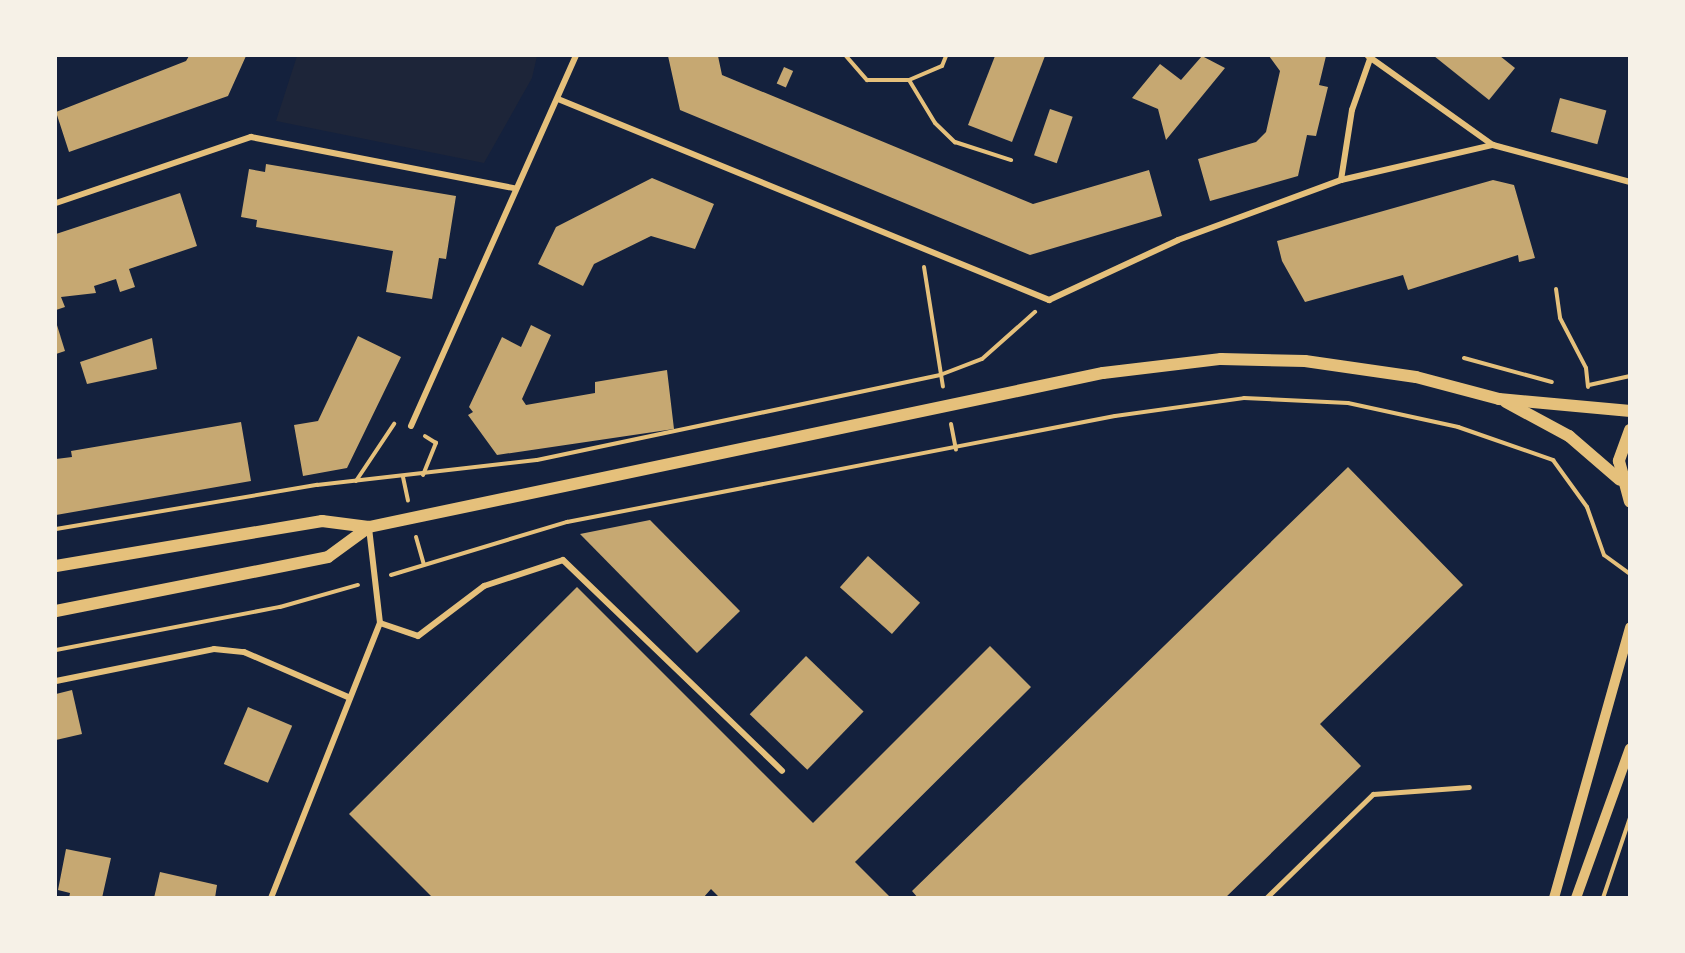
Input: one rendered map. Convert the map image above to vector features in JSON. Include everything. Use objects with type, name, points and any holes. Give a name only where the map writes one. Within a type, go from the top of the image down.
[{"type":"main road","points":[[56,566],[322,521],[369,527],[1103,373],[1221,359],[1365,369],[1499,399],[1582,410],[1629,411]]},
{"type":"main road","points":[[1499,399],[1569,436],[1620,480]]},
{"type":"main road","points":[[1629,430],[1619,461],[1620,480],[1629,502]]},
{"type":"main road","points":[[56,611],[328,557],[369,527]]},
{"type":"street","points":[[411,426],[514,188],[558,99],[576,56]]},
{"type":"street","points":[[1341,180],[1352,110],[1370,56],[1493,145],[1629,182]]},
{"type":"street","points":[[558,99],[1049,300],[1178,240],[1341,180],[1493,145]]},
{"type":"street","points":[[56,203],[252,137],[514,188]]},
{"type":"street","points":[[271,897],[348,697],[380,623],[373,580],[369,527]]},
{"type":"street","points":[[380,623],[418,636],[484,586],[563,560],[782,771]]},
{"type":"street","points":[[1554,897],[1629,627]]},
{"type":"street","points":[[56,681],[214,649],[244,652],[348,697]]},
{"type":"street","points":[[1576,897],[1629,748]]},
{"type":"lane","points":[[1266,897],[1373,794],[1469,787]]},
{"type":"path","points":[[846,56],[867,80],[909,80],[942,66],[946,56]]},
{"type":"path","points":[[909,80],[935,123],[955,142],[1011,160]]},
{"type":"path","points":[[921,248],[940,375],[956,450]]},
{"type":"path","points":[[1556,289],[1560,318],[1586,368],[1588,386],[1582,410]]},
{"type":"path","points":[[56,529],[356,481],[537,460],[940,375],[982,359],[1049,300]]},
{"type":"path","points":[[1464,358],[1563,386]]},
{"type":"path","points":[[1580,386],[1629,376]]},
{"type":"path","points":[[56,650],[280,607],[567,522],[956,450],[1115,416],[1244,398],[1348,403],[1458,427],[1553,460],[1587,507],[1604,555],[1629,574]]},
{"type":"path","points":[[356,481],[390,424],[411,426],[436,443],[423,475]]},
{"type":"path","points":[[1553,460],[1569,436]]},
{"type":"path","points":[[1603,897],[1629,818]]},
{"type":"shaded area","points":[[297,56],[537,56],[532,78],[484,163],[276,121]]},
{"type":"building","points":[[189,56],[246,56],[228,96],[69,152],[56,112],[186,61]]},
{"type":"building","points":[[668,56],[718,56],[722,75],[1033,204],[1149,170],[1162,216],[1030,255],[680,110]]},
{"type":"building","points":[[995,56],[1045,56],[1012,142],[968,125]]},
{"type":"building","points":[[1202,56],[1225,68],[1166,140],[1158,109],[1132,98],[1160,64],[1181,80]]},
{"type":"building","points":[[1269,56],[1326,56],[1319,85],[1328,87],[1316,136],[1307,135],[1298,176],[1210,201],[1198,159],[1256,142],[1266,132],[1280,71]]},
{"type":"building","points":[[1434,56],[1500,56],[1515,68],[1489,100]]},
{"type":"building","points":[[784,67],[793,71],[786,88],[777,83]]},
{"type":"building","points":[[1560,98],[1606,110],[1597,144],[1551,132]]},
{"type":"building","points":[[1050,109],[1073,117],[1057,163],[1034,155]]},
{"type":"building","points":[[266,164],[456,196],[446,259],[439,258],[432,299],[386,292],[393,251],[256,227],[257,220],[241,217],[249,169],[265,172]]},
{"type":"building","points":[[652,178],[714,204],[695,249],[651,236],[594,264],[583,286],[538,264],[556,227]]},
{"type":"building","points":[[1493,180],[1514,185],[1535,258],[1519,262],[1518,255],[1408,290],[1403,275],[1305,302],[1282,261],[1277,241]]},
{"type":"building","points":[[180,193],[197,246],[129,269],[135,287],[120,292],[116,279],[94,286],[96,293],[61,297],[65,307],[56,310],[56,234]]},
{"type":"building","points":[[56,322],[65,351],[56,354]]},
{"type":"building","points":[[531,325],[551,335],[522,399],[526,405],[595,393],[595,382],[667,370],[674,429],[497,455],[468,415],[473,412],[469,407],[502,337],[521,347]]},
{"type":"building","points":[[358,336],[401,357],[347,468],[303,476],[294,425],[318,421]]},
{"type":"building","points":[[152,338],[157,369],[87,384],[80,362]]},
{"type":"building","points":[[241,422],[251,481],[56,515],[56,459],[72,457],[71,451]]},
{"type":"building","points":[[1348,467],[1463,585],[1320,724],[1361,766],[1225,898],[918,898],[912,891]]},
{"type":"building","points":[[650,520],[740,611],[697,653],[580,534]]},
{"type":"building","points":[[868,556],[920,603],[892,634],[840,587]]},
{"type":"building","points":[[577,587],[813,823],[990,646],[1031,687],[855,862],[891,898],[720,898],[711,889],[703,898],[433,898],[349,814]]},
{"type":"building","points":[[806,656],[864,712],[807,770],[750,714]]},
{"type":"building","points":[[72,690],[82,734],[56,740],[56,694]]},
{"type":"building","points":[[248,707],[292,726],[268,783],[224,764]]},
{"type":"building","points":[[66,849],[111,858],[102,898],[69,898],[70,893],[58,890]]},
{"type":"building","points":[[160,872],[217,885],[215,898],[154,898]]}]
